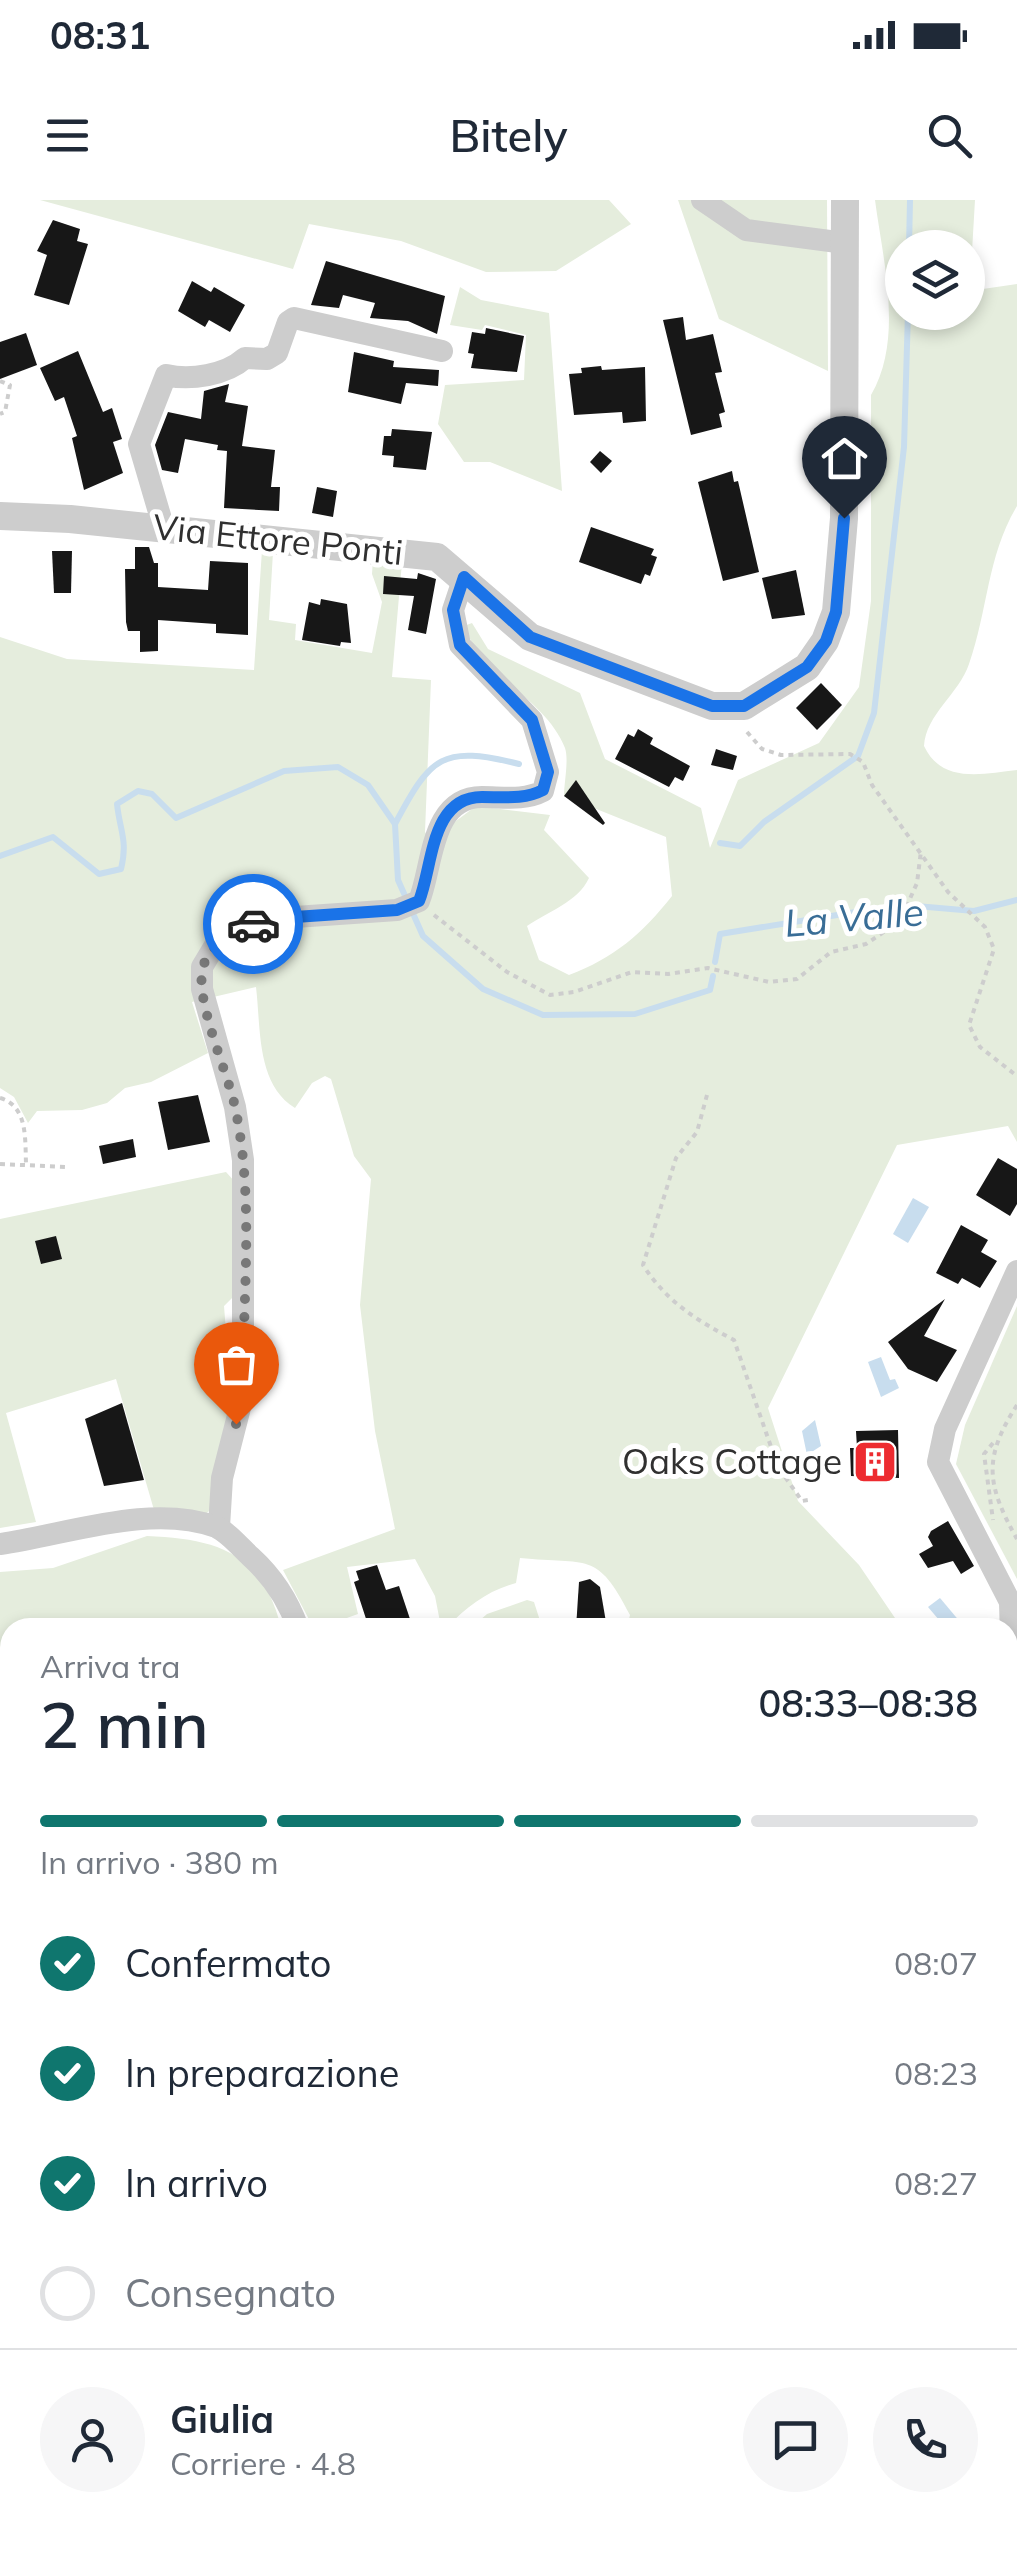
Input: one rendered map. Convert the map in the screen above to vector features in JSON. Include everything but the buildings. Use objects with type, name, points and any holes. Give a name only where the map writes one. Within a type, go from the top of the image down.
[{"type":"street","points":[[702,200],[746,230],[844,243]]},
{"type":"street","name":"Via Ettore Ponti","points":[[0,516],[389,549],[437,557],[530,637],[712,706],[744,706],[807,667],[826,641],[836,612],[841,556],[845,200]]},
{"type":"street","points":[[164,529],[139,444],[166,375],[178,378],[232,369],[244,358],[268,358],[277,352],[288,322],[294,318],[442,351]]},
{"type":"street","points":[[219,1528],[222,1478],[243,1396],[244,1160],[235,1107],[202,989],[202,968],[214,947],[238,930],[266,919],[415,900],[436,835],[451,808],[473,797],[530,797],[543,790],[548,772],[532,720],[460,645],[453,610],[464,577]]},
{"type":"street","points":[[1010,1618],[1010,1602],[938,1462],[945,1429],[1017,1271]]},
{"type":"street","points":[[0,1544],[170,1518],[219,1528],[265,1570],[295,1618]]},
{"type":"path","points":[[0,381],[10,385],[5,412],[0,414]]},
{"type":"path","points":[[747,732],[762,749],[780,755],[850,754],[863,762],[872,786],[948,892],[965,903],[982,923],[994,950],[969,1025],[980,1047],[1017,1076]]},
{"type":"path","points":[[415,900],[494,962],[550,995],[574,992],[632,972],[668,974],[708,968],[769,982],[804,978],[831,952],[866,944],[900,921],[917,883],[922,851]]},
{"type":"path","points":[[707,1095],[697,1132],[676,1158],[643,1265],[660,1292],[697,1320],[734,1340],[778,1467],[802,1502],[808,1500]]},
{"type":"path","points":[[0,1098],[14,1104],[24,1123],[26,1164]]},
{"type":"path","points":[[0,1164],[68,1168]]},
{"type":"path","points":[[1000,1533],[987,1495],[984,1454],[1017,1405]]},
{"type":"path","points":[[992,1444],[997,1503],[1017,1538]]},
{"type":"green space","points":[[40,200],[609,200],[631,224],[556,271],[486,272],[401,241],[309,224],[293,269]]},
{"type":"green space","points":[[678,200],[827,200],[828,371],[719,319]]},
{"type":"green space","points":[[875,200],[975,200],[973,230],[885,230],[885,267]]},
{"type":"green space","points":[[1017,284],[1017,506],[1000,544],[969,664],[930,724],[924,746],[932,758],[952,771],[977,774],[1017,770],[1017,1142],[1008,1126],[897,1145],[768,1408],[798,1501],[859,1565],[895,1618],[629,1618],[619,1594],[599,1570],[576,1562],[520,1558],[516,1583],[478,1600],[457,1618],[439,1618],[435,1596],[415,1559],[347,1567],[358,1614],[347,1618],[308,1618],[283,1570],[395,1529],[375,1431],[360,1305],[371,1179],[354,1156],[331,1079],[325,1076],[312,1083],[295,1108],[273,1085],[260,1037],[256,987],[192,1002],[208,1053],[151,1082],[125,1088],[107,1103],[82,1110],[37,1111],[28,1123],[14,1097],[0,1088],[0,637],[67,659],[254,670],[262,550],[273,552],[269,620],[296,624],[295,640],[372,653],[382,602],[372,574],[373,559],[402,562],[392,677],[431,680],[425,832],[438,856],[448,827],[476,806],[550,815],[544,830],[589,878],[570,900],[527,926],[539,960],[569,975],[626,943],[672,896],[666,837],[564,796],[566,753],[556,731],[485,659],[464,626],[472,623],[488,649],[580,693],[605,759],[701,808],[710,848],[738,780],[819,743],[859,687],[871,601],[871,395],[887,349],[889,330],[985,330],[985,289]]},
{"type":"green space","points":[[460,287],[481,300],[549,313],[562,491],[490,462],[464,462],[438,424],[445,385],[524,380],[526,335],[485,325],[482,330],[450,325]]},
{"type":"green space","points":[[226,1172],[235,1182],[238,1292],[224,1306],[227,1344],[232,1346],[234,1404],[213,1508],[204,1515],[154,1510],[116,1379],[6,1413],[36,1522],[0,1528],[0,1219]]},
{"type":"green space","points":[[1017,1306],[1017,1579],[956,1464],[965,1425]]},
{"type":"green space","points":[[147,1536],[195,1541],[215,1546],[249,1566],[262,1582],[278,1618],[0,1618],[0,1572],[53,1568]]},
{"type":"green space","points":[[527,1600],[534,1602],[539,1618],[482,1618]]},
{"type":"water","points":[[913,1198],[929,1207],[908,1243],[893,1234]]},
{"type":"water","points":[[881,1357],[890,1380],[895,1379],[899,1388],[881,1397],[868,1362]]},
{"type":"water","points":[[815,1420],[821,1446],[807,1455],[802,1431]]},
{"type":"water","points":[[940,1598],[957,1618],[937,1618],[928,1607]]},
{"type":"waterway","points":[[909,230],[910,200]]},
{"type":"waterway","points":[[720,843],[740,846],[764,822],[858,756],[874,713],[904,447],[907,330]]},
{"type":"waterway","points":[[395,824],[419,783],[442,761],[472,756],[519,764]]},
{"type":"waterway","name":"La Valle","points":[[0,856],[53,837],[99,874],[121,869],[124,843],[117,804],[138,791],[152,794],[176,818],[284,771],[338,767],[368,785],[395,824],[398,880],[423,936],[483,989],[543,1015],[635,1014],[710,990],[713,976]]},
{"type":"waterway","name":"La Valle","points":[[715,962],[720,934],[868,910],[916,906],[974,911],[1017,900]]},
{"type":"way so far","points":[[236,1424],[243,1396],[244,1160],[235,1107],[202,989],[202,968],[214,947],[253,924]]},
{"type":"place","name":"Oaks Cottage","points":[[875,1462]]},
{"type":"route","points":[[253,924],[266,919],[397,910],[419,901],[436,835],[451,808],[473,797],[530,797],[543,790],[548,772],[542,741],[532,720],[460,645],[453,610],[464,577],[530,637],[712,706],[744,706],[807,667],[826,641],[836,612],[844,518]]}]
